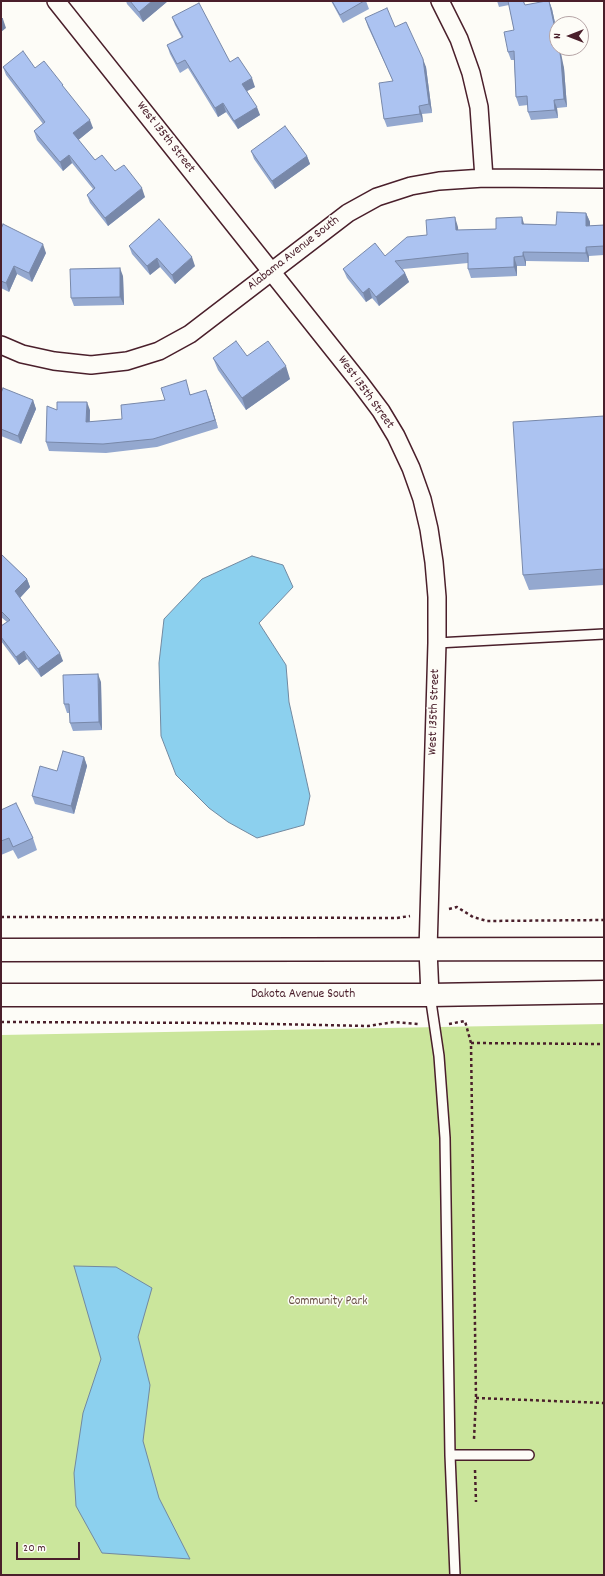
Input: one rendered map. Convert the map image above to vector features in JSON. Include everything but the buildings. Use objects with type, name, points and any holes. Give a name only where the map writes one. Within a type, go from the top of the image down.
[{"type":"main road","points":[[1,950],[604,949]]},
{"type":"main road","name":"Dakota Avenue South","points":[[1,995],[430,995],[604,992]]},
{"type":"street","name":"West 135th Street","points":[[56,1],[360,383],[381,411],[396,436],[411,468],[422,499],[429,529],[437,597],[428,950],[430,995]]},
{"type":"street","points":[[440,1],[459,39],[472,73],[479,107],[484,178]]},
{"type":"street","name":"Alabama Avenue South","points":[[1,345],[22,354],[54,361],[91,365],[127,361],[159,351],[190,334],[348,213],[377,197],[411,186],[432,182],[484,178],[604,179]]},
{"type":"lane","points":[[437,643],[604,634]]},
{"type":"lane","points":[[430,995],[439,1056],[445,1138],[450,1455],[455,1575]]},
{"type":"lane","points":[[450,1455],[529,1455]]},
{"type":"path","points":[[1,917],[397,918],[457,907],[472,917],[487,921],[604,920]]},
{"type":"path","points":[[1,1022],[225,1023],[368,1026],[394,1022],[435,1026],[465,1021],[471,1042],[476,1398],[474,1455],[476,1502]]},
{"type":"path","points":[[471,1042],[604,1044]]},
{"type":"path","points":[[476,1398],[604,1403]]},
{"type":"green space","name":"Community Park","points":[[604,1024],[604,1575],[1,1575],[1,1035]]},
{"type":"water","points":[[252,556],[283,565],[293,587],[259,623],[286,665],[289,702],[310,796],[304,825],[257,838],[228,822],[209,808],[176,775],[161,736],[159,663],[164,619],[202,579]]},
{"type":"water","points":[[74,1266],[116,1267],[152,1288],[138,1337],[150,1385],[143,1441],[159,1498],[190,1559],[102,1553],[76,1506],[74,1473],[83,1413],[101,1359]]}]
